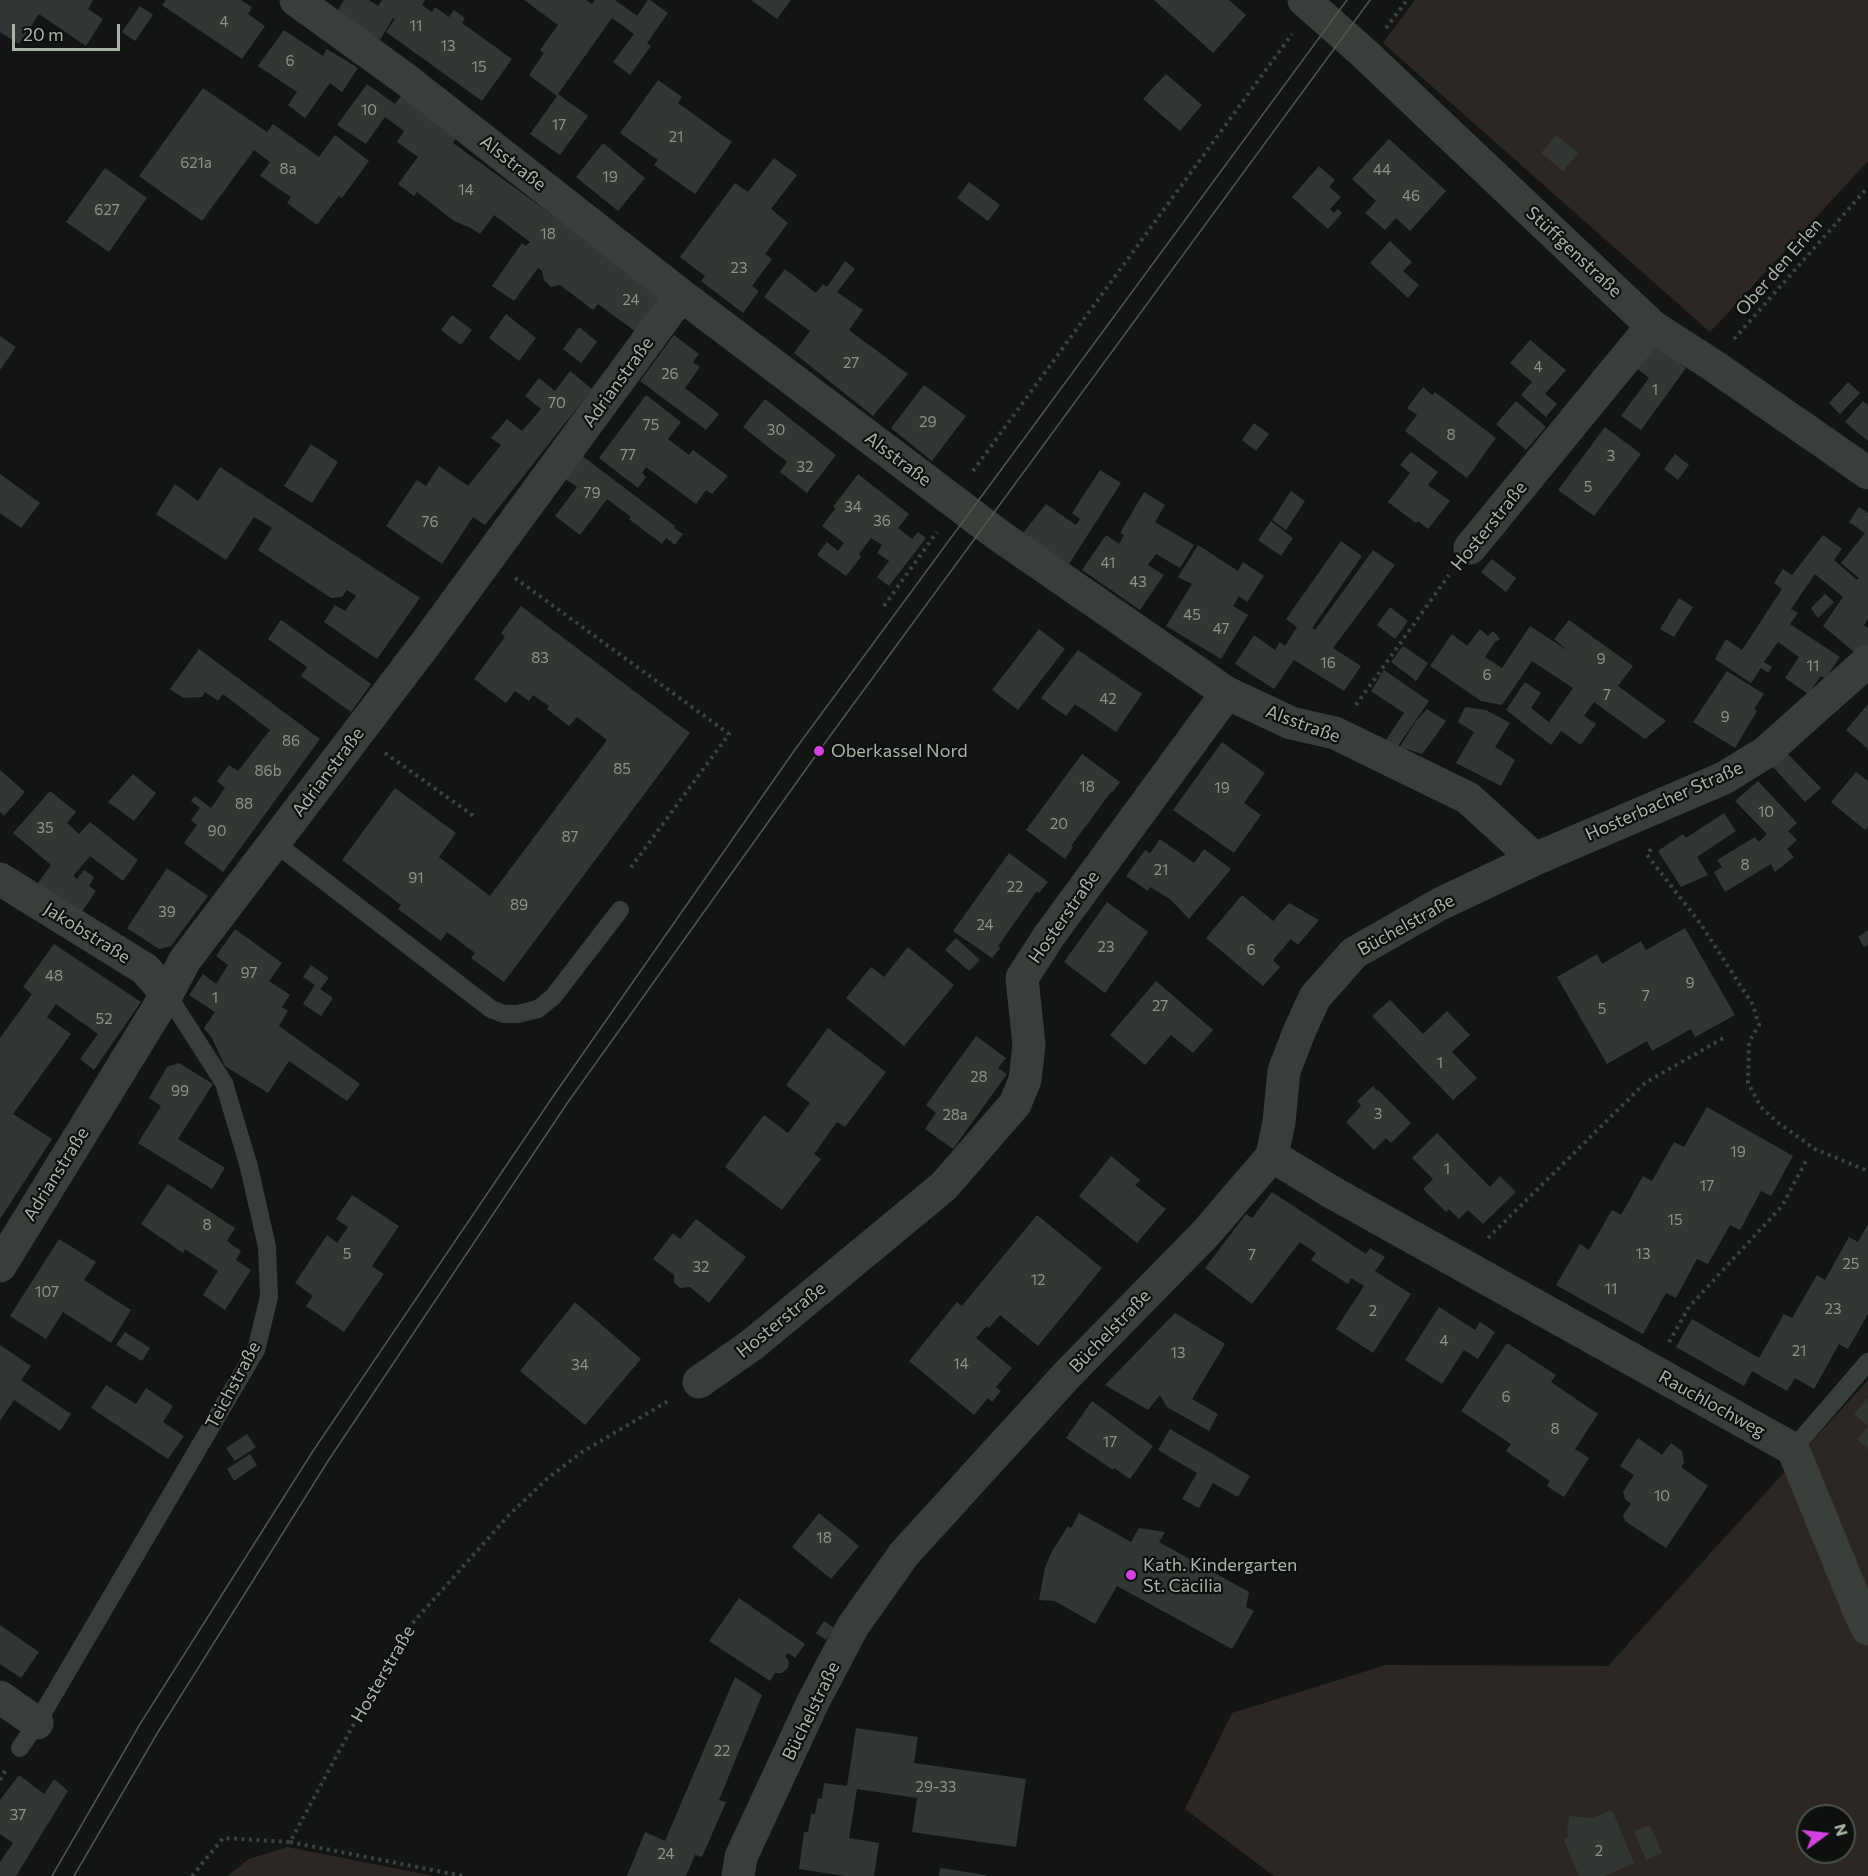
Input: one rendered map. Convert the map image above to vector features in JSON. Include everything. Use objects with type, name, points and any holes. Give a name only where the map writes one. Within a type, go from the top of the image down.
[{"type":"street","name":"Alsstraße","points":[[296,0],[404,78],[681,295],[954,502],[1227,693],[1291,723],[1335,733],[1468,798],[1535,859]]},
{"type":"street","name":"Stüffgenstraße","points":[[1308,3],[1652,326],[1868,473]]},
{"type":"street","name":"Adrianstraße","points":[[0,1266],[167,994],[185,960],[358,733],[681,295]]},
{"type":"street","name":"Hosterstraße","points":[[1470,548],[1652,326]]},
{"type":"street","name":"Hosterbacher Straße","points":[[1535,859],[1724,778],[1766,752],[1868,661]]},
{"type":"street","name":"Hosterstraße","points":[[699,1382],[753,1344],[944,1186],[1015,1104],[1025,1080],[1029,1045],[1022,978],[1049,936],[1227,693]]},
{"type":"street","name":"Büchelstraße","points":[[738,1876],[741,1857],[813,1702],[853,1626],[904,1554],[1067,1375],[1206,1233],[1272,1156],[1279,1122],[1284,1071],[1316,997],[1354,953],[1401,925],[1535,859]]},
{"type":"street","name":"Jakobstraße","points":[[0,879],[145,969],[167,994]]},
{"type":"street","name":"Rauchlochweg","points":[[1272,1156],[1793,1449]]},
{"type":"street","points":[[1793,1449],[1868,1629]]},
{"type":"street","points":[[0,1697],[29,1736]]},
{"type":"lane","points":[[275,843],[491,1009],[504,1014],[518,1014],[538,1009],[553,998],[620,909]]},
{"type":"lane","name":"Teichstraße","points":[[29,1736],[256,1350],[269,1298],[267,1247],[249,1167],[224,1083],[167,994]]},
{"type":"lane","points":[[1793,1449],[1868,1362]]},
{"type":"path","points":[[884,606],[954,502],[1308,3]]},
{"type":"path","name":"Ober den Erlen","points":[[1711,364],[1868,187]]},
{"type":"path","name":"Hosterstraße","points":[[1335,733],[1470,548]]},
{"type":"path","points":[[488,558],[729,734],[629,870]]},
{"type":"path","points":[[358,733],[475,817]]},
{"type":"path","points":[[1669,882],[1700,923],[1753,1005],[1759,1025],[1749,1042],[1748,1083],[1761,1107],[1777,1122],[1815,1149],[1868,1171]]},
{"type":"path","points":[[1462,1264],[1646,1083],[1725,1037]]},
{"type":"path","points":[[1652,1371],[1689,1307],[1782,1206],[1806,1161]]},
{"type":"path","name":"Hosterstraße","points":[[290,1842],[402,1635],[509,1515],[548,1478],[582,1452],[699,1382]]},
{"type":"path","points":[[192,1876],[223,1838],[290,1842],[463,1876]]},
{"type":"shaded area","points":[[1415,0],[1868,0],[1868,161],[1710,332],[1383,43]]},
{"type":"shaded area","points":[[1868,1380],[1868,1876],[1274,1876],[1185,1809],[1232,1713],[1386,1665],[1608,1666]]},
{"type":"shaded area","points":[[287,1847],[433,1876],[227,1876],[249,1859]]},
{"type":"building","points":[[0,0],[93,0],[88,9],[103,19],[86,46],[39,14],[19,44],[0,32]]},
{"type":"building","points":[[166,0],[241,0],[252,7],[248,14],[265,26],[242,59],[162,5]]},
{"type":"building","points":[[344,0],[369,0],[378,6],[382,0],[425,0],[422,5],[432,12],[435,7],[449,17],[454,10],[465,18],[462,23],[512,59],[482,101],[386,32],[395,19],[393,18],[380,40],[337,12]]},
{"type":"building","points":[[524,0],[586,0],[592,4],[595,0],[615,0],[637,16],[650,0],[668,13],[647,43],[651,46],[630,75],[613,62],[634,34],[612,18],[558,94],[588,116],[560,155],[530,134],[557,96],[529,75],[544,53],[540,50],[558,25]]},
{"type":"building","points":[[751,0],[791,0],[777,19]]},
{"type":"building","points":[[1154,0],[1229,0],[1246,15],[1213,53]]},
{"type":"building","points":[[140,6],[153,15],[135,41],[122,32]]},
{"type":"building","points":[[284,30],[323,56],[327,49],[358,68],[342,92],[330,83],[305,118],[288,105],[297,92],[258,66]]},
{"type":"building","points":[[1166,74],[1202,105],[1180,131],[1143,99]]},
{"type":"building","points":[[658,80],[682,97],[678,103],[732,142],[695,194],[654,165],[658,160],[620,133]]},
{"type":"building","points":[[367,84],[395,104],[401,96],[458,134],[453,143],[664,296],[636,332],[598,304],[593,310],[560,285],[551,287],[544,280],[542,271],[538,268],[514,301],[492,286],[522,243],[526,246],[530,242],[494,215],[480,234],[454,221],[417,192],[414,196],[398,184],[418,157],[397,142],[404,131],[385,117],[366,144],[337,125]]},
{"type":"building","points":[[203,88],[267,132],[273,124],[319,157],[335,135],[369,161],[342,198],[339,196],[317,225],[287,203],[291,197],[260,176],[270,162],[254,150],[202,221],[139,176]]},
{"type":"building","points":[[1556,135],[1578,153],[1563,171],[1541,153]]},
{"type":"building","points":[[1389,139],[1446,191],[1410,231],[1396,218],[1385,230],[1365,213],[1376,201],[1352,179]]},
{"type":"building","points":[[603,143],[645,178],[618,211],[576,177]]},
{"type":"building","points":[[774,158],[797,175],[771,209],[788,223],[765,254],[772,259],[752,286],[759,291],[743,313],[701,281],[705,276],[680,257],[735,183],[748,192]]},
{"type":"building","points":[[1319,166],[1335,180],[1329,187],[1341,197],[1330,209],[1334,213],[1338,209],[1342,213],[1328,229],[1292,197]]},
{"type":"building","points":[[105,168],[147,198],[109,252],[66,222]]},
{"type":"building","points":[[969,182],[1000,205],[988,221],[957,198]]},
{"type":"building","points":[[1390,241],[1412,262],[1403,271],[1419,285],[1408,298],[1370,263]]},
{"type":"building","points":[[845,261],[855,269],[837,292],[863,310],[849,330],[908,374],[873,416],[794,353],[810,331],[764,297],[785,269],[816,293],[823,284],[827,287]]},
{"type":"building","points":[[506,314],[536,338],[519,361],[489,338]]},
{"type":"building","points":[[452,315],[472,330],[461,345],[441,330]]},
{"type":"building","points":[[579,327],[597,342],[581,363],[563,349]]},
{"type":"building","points":[[674,335],[699,354],[693,362],[700,367],[685,388],[719,414],[706,430],[640,381]]},
{"type":"building","points":[[0,336],[16,347],[0,370]]},
{"type":"building","points":[[1530,340],[1566,370],[1545,394],[1557,404],[1546,417],[1521,395],[1532,382],[1510,363]]},
{"type":"building","points":[[1654,344],[1686,368],[1641,430],[1621,416],[1649,378],[1636,368]]},
{"type":"building","points":[[570,371],[592,389],[485,525],[473,517],[442,564],[386,526],[417,480],[426,486],[439,466],[468,486],[501,445],[491,438],[507,419],[522,431],[541,409],[525,396],[539,378],[555,391]]},
{"type":"building","points":[[1848,382],[1860,393],[1840,414],[1829,403]]},
{"type":"building","points":[[924,385],[966,416],[932,461],[891,428]]},
{"type":"building","points":[[1423,387],[1432,395],[1435,392],[1496,438],[1467,478],[1405,431],[1417,415],[1407,408]]},
{"type":"building","points":[[646,395],[681,422],[668,439],[689,455],[693,450],[728,476],[712,494],[706,490],[696,504],[646,467],[642,473],[646,477],[638,488],[599,458]]},
{"type":"building","points":[[765,399],[836,455],[807,493],[780,472],[787,462],[743,427]]},
{"type":"building","points":[[1516,401],[1546,427],[1526,450],[1496,424]]},
{"type":"building","points":[[1863,401],[1868,405],[1868,441],[1845,422]]},
{"type":"building","points":[[1254,423],[1269,434],[1256,451],[1242,440]]},
{"type":"building","points":[[1605,427],[1641,454],[1594,516],[1558,490]]},
{"type":"building","points":[[311,444],[338,462],[312,503],[284,486]]},
{"type":"building","points":[[1411,452],[1438,472],[1428,485],[1450,501],[1428,529],[1388,502],[1410,473],[1400,465]]},
{"type":"building","points":[[1675,454],[1689,465],[1678,480],[1664,469]]},
{"type":"building","points":[[581,455],[675,526],[674,528],[683,534],[675,545],[666,538],[662,544],[607,499],[580,535],[555,516],[577,487],[564,478]]},
{"type":"building","points":[[220,467],[420,598],[377,659],[324,622],[335,605],[345,611],[356,596],[347,590],[342,597],[331,598],[258,550],[272,528],[254,517],[226,560],[156,514],[175,484],[198,501]]},
{"type":"building","points":[[1100,470],[1121,483],[1069,564],[1023,533],[1046,504],[1076,525],[1080,519],[1072,513]]},
{"type":"building","points":[[0,474],[40,503],[21,528],[0,513]]},
{"type":"building","points":[[858,474],[909,514],[898,528],[912,539],[918,532],[926,538],[889,586],[877,577],[889,561],[877,553],[882,545],[871,538],[859,554],[861,557],[846,576],[817,555],[827,542],[838,551],[844,543],[822,526]]},
{"type":"building","points":[[1291,491],[1305,501],[1286,530],[1272,520]]},
{"type":"building","points":[[1144,492],[1165,505],[1155,522],[1194,545],[1180,568],[1156,554],[1148,565],[1164,575],[1140,610],[1082,570],[1106,535],[1119,544],[1124,535],[1120,533]]},
{"type":"building","points":[[1859,507],[1868,513],[1868,619],[1864,625],[1868,628],[1868,646],[1859,656],[1823,626],[1843,597],[1815,574],[1791,609],[1798,613],[1790,624],[1840,657],[1825,679],[1821,676],[1808,694],[1785,678],[1799,657],[1778,642],[1764,662],[1772,667],[1768,673],[1761,668],[1751,683],[1715,659],[1726,639],[1742,650],[1782,589],[1774,583],[1783,569],[1792,575],[1823,535],[1842,549],[1834,560],[1857,580],[1859,578],[1841,563],[1865,533],[1849,522]]},
{"type":"building","points":[[1271,521],[1293,538],[1281,556],[1258,540]]},
{"type":"building","points":[[1341,541],[1362,556],[1312,628],[1315,630],[1373,550],[1395,565],[1333,648],[1361,666],[1344,691],[1294,660],[1274,689],[1235,664],[1254,635],[1275,650],[1280,642],[1285,646],[1297,627],[1286,619]]},
{"type":"building","points":[[1198,545],[1238,571],[1243,562],[1264,576],[1247,602],[1239,596],[1233,606],[1248,615],[1221,659],[1166,626],[1192,584],[1178,577]]},
{"type":"building","points":[[1492,559],[1516,578],[1506,592],[1481,572]]},
{"type":"building","points":[[1825,594],[1834,602],[1818,618],[1811,608]]},
{"type":"building","points":[[1679,598],[1693,607],[1674,637],[1660,629]]},
{"type":"building","points":[[521,606],[690,733],[504,982],[471,958],[475,953],[447,932],[441,941],[398,909],[401,905],[342,860],[395,788],[456,833],[439,857],[490,896],[607,740],[577,717],[569,726],[547,709],[549,706],[533,695],[529,701],[515,691],[506,703],[474,679],[505,637],[501,633]]},
{"type":"building","points":[[1390,607],[1408,621],[1395,639],[1377,625]]},
{"type":"building","points":[[281,620],[371,684],[351,712],[301,676],[307,667],[268,639]]},
{"type":"building","points":[[1569,620],[1633,666],[1618,686],[1666,721],[1645,739],[1594,702],[1584,716],[1596,724],[1581,745],[1561,731],[1551,745],[1506,710],[1525,682],[1541,693],[1531,708],[1549,722],[1573,688],[1532,661],[1502,705],[1481,701],[1430,666],[1452,634],[1467,646],[1480,629],[1488,636],[1493,631],[1500,639],[1495,642],[1485,657],[1502,668],[1530,626],[1568,651],[1554,639]]},
{"type":"building","points":[[1039,629],[1065,649],[1018,710],[992,690]]},
{"type":"building","points":[[1403,646],[1428,663],[1416,681],[1391,662]]},
{"type":"building","points":[[199,649],[320,739],[223,872],[184,843],[197,825],[191,820],[200,808],[191,801],[195,796],[211,808],[225,788],[217,781],[229,765],[238,771],[270,730],[223,694],[218,701],[205,692],[202,697],[183,698],[170,689]]},
{"type":"building","points":[[1078,650],[1142,694],[1116,732],[1075,704],[1066,716],[1041,698]]},
{"type":"building","points":[[1384,670],[1429,701],[1398,746],[1385,741],[1404,713],[1371,691]]},
{"type":"building","points":[[1727,671],[1764,694],[1754,709],[1757,711],[1735,748],[1693,722]]},
{"type":"building","points":[[1868,704],[1868,749],[1846,730]]},
{"type":"building","points":[[1465,707],[1486,710],[1510,723],[1495,747],[1515,760],[1501,786],[1456,763],[1474,732],[1458,722]]},
{"type":"building","points":[[1427,709],[1446,721],[1437,734],[1422,754],[1400,747],[1416,721]]},
{"type":"building","points":[[1222,742],[1265,773],[1244,803],[1261,815],[1234,853],[1173,810]]},
{"type":"building","points":[[1787,753],[1821,788],[1805,802],[1773,767]]},
{"type":"building","points":[[1082,754],[1120,782],[1071,846],[1073,847],[1065,859],[1026,830]]},
{"type":"building","points":[[0,770],[25,792],[4,816],[0,812]]},
{"type":"building","points":[[1856,772],[1868,781],[1868,827],[1865,830],[1831,802]]},
{"type":"building","points":[[133,774],[156,793],[134,821],[108,802]]},
{"type":"building","points":[[1758,781],[1797,823],[1788,831],[1797,840],[1787,849],[1794,857],[1775,872],[1771,864],[1725,892],[1714,872],[1722,867],[1717,860],[1755,837],[1759,842],[1767,834],[1735,801]]},
{"type":"building","points":[[50,791],[76,812],[67,823],[79,834],[90,822],[138,860],[123,881],[90,856],[73,876],[77,879],[84,870],[94,877],[89,886],[96,891],[81,913],[37,884],[51,865],[13,833]]},
{"type":"building","points":[[1724,813],[1736,831],[1697,857],[1708,875],[1681,887],[1658,851],[1683,834],[1686,838]]},
{"type":"building","points":[[1160,839],[1194,863],[1204,849],[1231,869],[1189,919],[1170,899],[1150,887],[1148,891],[1126,876],[1145,850],[1150,853]]},
{"type":"building","points":[[1009,853],[1048,882],[1039,893],[1037,891],[992,958],[953,931]]},
{"type":"building","points":[[167,868],[208,896],[171,946],[159,949],[127,928]]},
{"type":"building","points":[[1242,895],[1273,921],[1289,903],[1319,920],[1298,945],[1291,939],[1273,960],[1280,967],[1263,986],[1206,938]]},
{"type":"building","points":[[1107,902],[1148,932],[1105,993],[1064,962]]},
{"type":"building","points":[[1685,928],[1735,1015],[1695,1037],[1691,1029],[1652,1051],[1647,1041],[1607,1064],[1557,977],[1597,954],[1602,964],[1641,941],[1646,950]]},
{"type":"building","points":[[235,929],[282,963],[269,981],[290,995],[282,1007],[288,1011],[279,1026],[360,1084],[347,1101],[289,1061],[268,1093],[225,1066],[212,1038],[204,1028],[215,1012],[189,995],[203,974],[216,984],[228,965],[216,956]]},
{"type":"building","points":[[1868,930],[1868,945],[1864,947],[1858,937]]},
{"type":"building","points":[[956,938],[980,960],[969,971],[945,950]]},
{"type":"building","points":[[54,944],[141,1002],[94,1070],[80,1059],[98,1034],[56,1004],[47,1017],[71,1034],[13,1114],[52,1139],[0,1219],[0,1038],[32,994],[23,987]]},
{"type":"building","points":[[908,947],[954,985],[904,1046],[846,998],[871,967],[884,977]]},
{"type":"building","points":[[311,965],[329,978],[320,989],[333,998],[321,1016],[303,1004],[315,985],[303,977]]},
{"type":"building","points":[[1156,981],[1213,1030],[1193,1053],[1171,1035],[1145,1065],[1110,1035]]},
{"type":"building","points":[[1390,1000],[1423,1034],[1447,1011],[1470,1035],[1452,1052],[1477,1078],[1453,1100],[1372,1016]]},
{"type":"building","points":[[828,1028],[886,1072],[845,1127],[837,1122],[814,1154],[821,1159],[782,1210],[725,1167],[764,1115],[788,1133],[810,1103],[786,1085]]},
{"type":"building","points":[[976,1036],[1006,1058],[998,1068],[1007,1074],[953,1149],[925,1129],[936,1113],[926,1105]]},
{"type":"building","points":[[179,1063],[213,1084],[178,1139],[225,1168],[212,1189],[138,1143],[161,1106],[149,1098],[167,1067]]},
{"type":"building","points":[[1373,1086],[1411,1123],[1391,1143],[1386,1138],[1374,1150],[1346,1122],[1361,1106],[1357,1101]]},
{"type":"building","points":[[1707,1107],[1793,1156],[1771,1196],[1761,1191],[1740,1230],[1730,1225],[1708,1264],[1697,1259],[1676,1298],[1666,1293],[1643,1334],[1556,1285],[1580,1244],[1589,1250],[1612,1210],[1621,1215],[1643,1176],[1652,1181],[1674,1142],[1684,1147]]},
{"type":"building","points":[[1437,1133],[1490,1187],[1500,1176],[1516,1192],[1483,1224],[1468,1210],[1459,1219],[1449,1209],[1446,1212],[1423,1189],[1433,1179],[1412,1158]]},
{"type":"building","points":[[1111,1156],[1140,1180],[1135,1185],[1166,1209],[1137,1243],[1079,1196]]},
{"type":"building","points":[[168,1184],[235,1228],[227,1241],[241,1251],[236,1260],[251,1270],[225,1310],[203,1295],[218,1271],[185,1249],[183,1253],[141,1224]]},
{"type":"building","points":[[1272,1192],[1366,1254],[1370,1248],[1385,1257],[1375,1271],[1411,1294],[1373,1353],[1336,1329],[1364,1286],[1351,1278],[1348,1284],[1311,1260],[1316,1253],[1300,1242],[1252,1304],[1205,1268],[1246,1214],[1252,1218]]},
{"type":"building","points":[[352,1195],[399,1226],[372,1266],[384,1274],[344,1332],[306,1306],[313,1296],[295,1283],[327,1235],[337,1243],[348,1227],[336,1219]]},
{"type":"building","points":[[1037,1215],[1102,1268],[1038,1346],[1000,1315],[976,1338],[1012,1368],[996,1387],[1001,1391],[992,1402],[988,1398],[974,1415],[909,1361],[957,1302],[962,1306]]},
{"type":"building","points":[[696,1219],[746,1257],[709,1303],[690,1287],[680,1288],[674,1283],[674,1275],[653,1259],[673,1233],[680,1239]]},
{"type":"building","points":[[1868,1224],[1868,1314],[1848,1349],[1839,1344],[1814,1389],[1795,1378],[1787,1391],[1752,1371],[1744,1386],[1676,1347],[1692,1319],[1759,1358],[1784,1314],[1792,1318],[1817,1275],[1825,1280],[1849,1237],[1858,1242]]},
{"type":"building","points":[[59,1239],[96,1262],[84,1280],[131,1310],[111,1343],[63,1312],[46,1339],[10,1316]]},
{"type":"building","points":[[575,1302],[641,1359],[585,1425],[520,1371]]},
{"type":"building","points":[[1439,1307],[1475,1330],[1480,1322],[1495,1332],[1478,1359],[1464,1350],[1442,1384],[1405,1360]]},
{"type":"building","points":[[1175,1313],[1225,1344],[1192,1399],[1218,1414],[1209,1431],[1167,1407],[1160,1395],[1148,1410],[1105,1385]]},
{"type":"building","points":[[125,1332],[150,1348],[142,1361],[116,1345]]},
{"type":"building","points":[[1507,1343],[1556,1375],[1551,1382],[1598,1414],[1575,1449],[1589,1458],[1564,1497],[1547,1486],[1550,1481],[1506,1451],[1511,1444],[1461,1411]]},
{"type":"building","points":[[0,1345],[31,1366],[21,1380],[71,1414],[60,1431],[14,1400],[0,1421]]},
{"type":"building","points":[[106,1385],[136,1404],[146,1388],[173,1406],[163,1422],[184,1436],[168,1459],[91,1408]]},
{"type":"building","points":[[1868,1398],[1868,1426],[1854,1414]]},
{"type":"building","points":[[1092,1401],[1153,1446],[1130,1479],[1066,1438]]},
{"type":"building","points":[[1868,1426],[1868,1449],[1857,1439]]},
{"type":"building","points":[[1170,1429],[1250,1476],[1238,1497],[1213,1483],[1199,1508],[1182,1499],[1197,1473],[1158,1450]]},
{"type":"building","points":[[247,1434],[256,1447],[235,1461],[226,1448]]},
{"type":"building","points":[[1638,1438],[1662,1455],[1671,1443],[1682,1451],[1684,1463],[1681,1467],[1708,1486],[1666,1548],[1625,1521],[1623,1515],[1631,1504],[1625,1499],[1623,1492],[1634,1475],[1620,1466]]},
{"type":"building","points":[[250,1454],[257,1465],[234,1481],[227,1469]]},
{"type":"building","points":[[819,1513],[859,1546],[831,1579],[792,1547]]},
{"type":"building","name":"Kath. Kindergarten St. Cäcilia","points":[[1079,1513],[1131,1542],[1139,1528],[1165,1532],[1159,1542],[1249,1592],[1246,1607],[1254,1611],[1232,1649],[1117,1586],[1095,1624],[1055,1601],[1039,1600],[1045,1568],[1051,1553],[1068,1526],[1071,1528]]},
{"type":"building","points":[[739,1598],[805,1644],[795,1658],[788,1653],[785,1656],[789,1662],[788,1668],[782,1673],[775,1673],[770,1681],[709,1641]]},
{"type":"building","points":[[824,1621],[834,1628],[826,1640],[816,1633]]},
{"type":"building","points":[[0,1625],[39,1652],[21,1678],[0,1664]]},
{"type":"building","points":[[735,1677],[762,1695],[719,1800],[726,1802],[702,1857],[695,1855],[686,1876],[627,1876],[645,1832],[665,1841]]},
{"type":"building","points":[[856,1728],[918,1737],[914,1763],[1026,1779],[1016,1847],[912,1832],[917,1798],[857,1789],[849,1838],[879,1843],[874,1876],[845,1876],[799,1869],[804,1832],[808,1832],[811,1814],[815,1814],[818,1798],[822,1799],[824,1783],[847,1786]]},
{"type":"building","points":[[19,1775],[44,1794],[54,1779],[68,1791],[16,1876],[0,1876],[0,1862],[13,1843],[0,1834],[0,1800]]},
{"type":"building","points":[[1612,1810],[1634,1863],[1604,1876],[1579,1876],[1564,1840],[1569,1837],[1567,1832],[1569,1816],[1592,1818]]},
{"type":"building","points":[[1650,1825],[1662,1853],[1646,1860],[1634,1831]]},
{"type":"building","points":[[940,1868],[986,1875],[986,1876],[939,1876]]},
{"type":"tram line","points":[[52,1876],[140,1724],[313,1451],[554,1095],[794,751],[1347,0]]},
{"type":"tram line","points":[[74,1876],[158,1732],[328,1461],[568,1102],[819,751],[1370,0]]},
{"type":"place","name":"Oberkassel Nord","points":[[819,751]]},
{"type":"place","name":"Kath. Kindergarten St. Cäcilia","points":[[1131,1575]]}]
